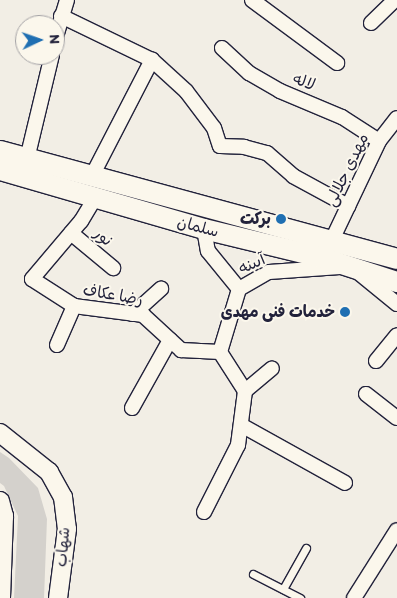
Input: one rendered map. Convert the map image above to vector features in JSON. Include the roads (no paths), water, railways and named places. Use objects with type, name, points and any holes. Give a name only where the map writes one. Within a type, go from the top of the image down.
[{"type":"main road","name":"سلمان","points":[[0,151],[254,222],[332,240],[397,259]]},
{"type":"main road","name":"سلمان","points":[[0,170],[204,229],[351,267],[397,282]]},
{"type":"street","points":[[61,15],[67,0]]},
{"type":"street","points":[[252,0],[337,64]]},
{"type":"street","points":[[370,23],[395,0]]},
{"type":"street","points":[[65,18],[152,60],[186,91],[214,128],[220,146],[244,147],[267,153],[293,176],[348,206]]},
{"type":"street","name":"لاله","points":[[222,48],[249,74],[280,92],[342,117],[379,140]]},
{"type":"street","points":[[92,176],[152,60]]},
{"type":"street","points":[[27,158],[50,65]]},
{"type":"street","name":"مهدی جلالی","points":[[332,240],[379,140],[397,118]]},
{"type":"street","name":"رضا عکاف","points":[[95,198],[71,233],[32,279],[74,306],[142,315],[181,350],[220,352]]},
{"type":"street","name":"آیینه","points":[[204,229],[208,251],[239,289],[269,272],[351,267]]},
{"type":"street","name":"نور","points":[[71,233],[113,268]]},
{"type":"street","points":[[351,267],[397,304]]},
{"type":"street","points":[[133,314],[161,289]]},
{"type":"street","points":[[204,512],[238,445],[245,392],[220,352],[239,289]]},
{"type":"street","points":[[57,344],[74,306]]},
{"type":"street","points":[[376,361],[397,335]]},
{"type":"street","points":[[132,408],[170,340]]},
{"type":"street","points":[[245,392],[272,368]]},
{"type":"street","points":[[366,394],[397,418]]},
{"type":"street","points":[[241,425],[344,483]]},
{"type":"street","name":"شهاب","points":[[0,434],[49,472],[62,497],[67,529],[58,598]]},
{"type":"street","points":[[0,501],[4,516],[1,598]]},
{"type":"street","points":[[354,598],[397,530]]},
{"type":"lane","points":[[283,589],[306,548]]},
{"type":"lane","points":[[253,574],[300,598]]},
{"type":"place","name":"برکت","points":[[281,219]]},
{"type":"place","name":"خدمات فنی مهدی","points":[[345,312]]}]
